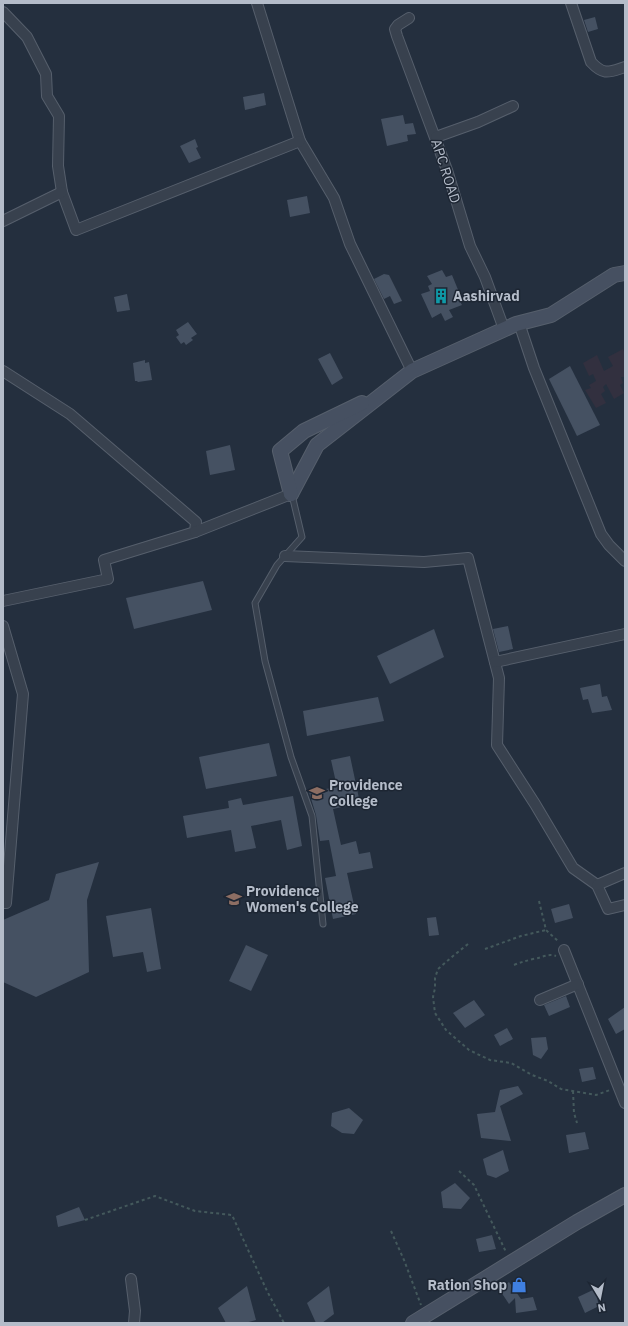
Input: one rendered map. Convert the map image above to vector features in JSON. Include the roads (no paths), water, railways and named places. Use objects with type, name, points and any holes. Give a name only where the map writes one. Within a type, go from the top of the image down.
[{"type":"street","points":[[257,3],[300,141],[334,198],[350,244],[412,371]]},
{"type":"street","points":[[572,3],[591,62],[598,70],[608,72],[625,67]]},
{"type":"street","points":[[3,12],[27,37],[46,74],[47,96],[59,116],[58,166],[62,192],[76,230],[300,141]]},
{"type":"street","name":"APC ROAD","points":[[409,18],[398,25],[395,29],[436,137],[470,246],[485,277],[504,329]]},
{"type":"street","points":[[436,137],[478,122],[513,106]]},
{"type":"street","points":[[3,221],[62,192]]},
{"type":"street","points":[[3,601],[108,579],[104,560],[195,532],[291,494],[317,445],[412,371],[504,329],[519,323],[551,315],[614,276],[625,273]]},
{"type":"street","points":[[519,323],[534,368],[601,534],[609,545],[625,561]]},
{"type":"street","points":[[3,371],[70,414],[196,522],[195,532]]},
{"type":"street","points":[[291,494],[280,451],[304,431],[339,413],[383,394]]},
{"type":"street","points":[[285,556],[424,562],[468,558],[499,678],[497,745],[535,804],[573,868],[596,885],[608,909],[625,905]]},
{"type":"street","points":[[3,626],[23,694],[6,903],[3,903]]},
{"type":"street","points":[[495,662],[625,634]]},
{"type":"street","points":[[596,885],[625,872]]},
{"type":"street","points":[[564,950],[625,1103]]},
{"type":"street","points":[[540,1000],[578,984]]},
{"type":"street","points":[[419,1319],[625,1194]]},
{"type":"street","points":[[131,1279],[135,1310],[134,1323]]},
{"type":"lane","points":[[291,494],[302,538],[277,565],[255,603],[265,661],[291,758],[312,816],[323,924]]},
{"type":"place","name":"Aashirvad","points":[[441,296]]},
{"type":"place","name":"Providence College","points":[[317,793]]},
{"type":"place","name":"Providence Women's College","points":[[234,899]]},
{"type":"place","name":"Ration Shop","points":[[519,1285]]}]
